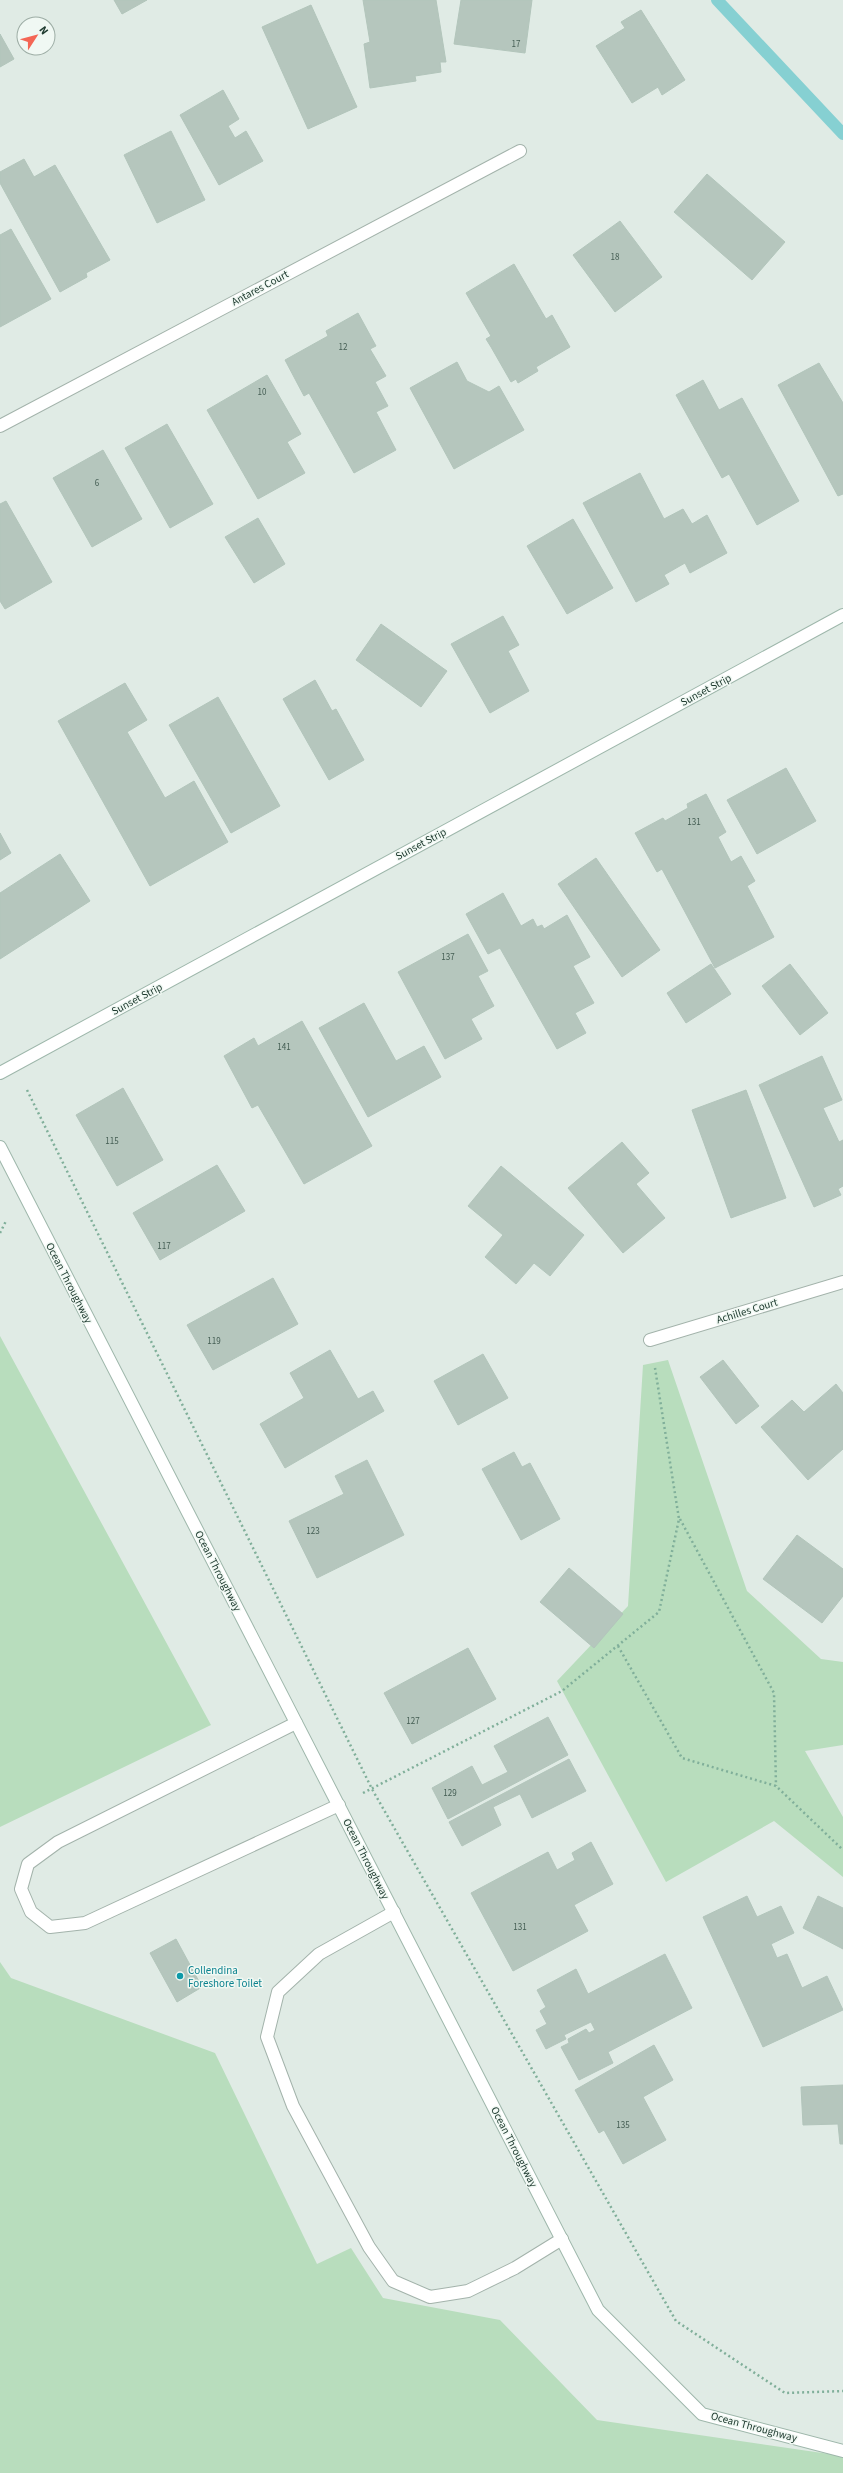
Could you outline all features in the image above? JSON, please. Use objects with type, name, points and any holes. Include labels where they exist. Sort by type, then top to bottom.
[{"type":"street","name":"Antares Court","points":[[0,426],[520,151]]},
{"type":"street","name":"Sunset Strip","points":[[0,1073],[843,615]]},
{"type":"street","name":"Ocean Throughway","points":[[0,1147],[598,2310],[702,2414],[843,2451]]},
{"type":"street","name":"Achilles Court","points":[[650,1340],[843,1282]]},
{"type":"street","points":[[296,1723],[58,1842],[28,1864],[21,1889],[31,1912],[50,1926],[85,1923],[339,1805]]},
{"type":"street","points":[[394,1912],[319,1954],[278,1992],[267,2037],[293,2106],[369,2247],[393,2281],[430,2297],[468,2291],[515,2268],[562,2239]]},
{"type":"path","points":[[14,1065],[372,1789],[676,2321],[785,2393],[843,2391]]},
{"type":"path","points":[[650,1340],[680,1519],[774,1693],[776,1786]]},
{"type":"path","points":[[339,1805],[562,1691],[659,1612],[680,1519]]},
{"type":"path","points":[[618,1646],[682,1758],[776,1786],[843,1850]]},
{"type":"green space","points":[[0,1336],[211,1725],[0,1827]]},
{"type":"green space","points":[[668,1360],[747,1591],[821,1659],[843,1662],[843,1745],[805,1751],[843,1817],[843,1877],[774,1821],[666,1882],[557,1681],[628,1606],[643,1365]]},
{"type":"green space","points":[[0,1962],[11,1978],[215,2053],[317,2264],[351,2248],[383,2298],[500,2320],[597,2420],[843,2456],[843,2473],[0,2473]]},
{"type":"building","points":[[114,0],[147,0],[122,14]]},
{"type":"building","points":[[363,0],[436,0],[446,62],[440,62],[441,72],[415,76],[416,81],[370,88],[364,44],[370,42]]},
{"type":"building","points":[[461,0],[532,0],[525,53],[454,44]]},
{"type":"building","points":[[311,5],[357,107],[308,129],[262,27]]},
{"type":"building","points":[[641,10],[685,80],[662,95],[658,87],[632,103],[596,46],[625,28],[621,22]]},
{"type":"building","points":[[0,34],[14,59],[0,67]]},
{"type":"building","points":[[223,90],[239,119],[228,126],[235,138],[246,131],[263,161],[219,185],[180,115]]},
{"type":"building","points":[[171,131],[205,200],[157,223],[124,155]]},
{"type":"building","points":[[24,159],[34,177],[55,165],[110,260],[86,273],[87,277],[60,292],[0,183],[0,172]]},
{"type":"building","points":[[707,174],[785,242],[752,280],[674,212]]},
{"type":"building","points":[[620,221],[662,277],[615,312],[573,255]]},
{"type":"building","points":[[11,229],[51,299],[0,327],[0,235]]},
{"type":"building","points":[[514,264],[546,319],[552,315],[570,347],[536,367],[538,371],[518,383],[516,379],[511,382],[486,339],[491,336],[466,293]]},
{"type":"building","points":[[358,313],[376,346],[370,349],[386,376],[375,382],[388,406],[376,412],[396,450],[354,473],[309,393],[304,396],[285,360],[328,336],[326,331]]},
{"type":"building","points":[[457,362],[467,381],[489,392],[499,386],[524,430],[454,469],[410,388]]},
{"type":"building","points":[[819,363],[843,403],[843,494],[838,496],[778,385]]},
{"type":"building","points":[[267,375],[301,434],[287,442],[305,473],[258,499],[207,410]]},
{"type":"building","points":[[703,380],[719,410],[742,398],[799,501],[757,525],[729,474],[722,478],[676,395]]},
{"type":"building","points":[[167,424],[213,504],[170,528],[125,448]]},
{"type":"building","points":[[103,450],[142,519],[92,547],[53,478]]},
{"type":"building","points":[[640,473],[664,519],[683,509],[692,524],[707,515],[727,553],[690,573],[685,563],[664,575],[669,584],[636,602],[583,503]]},
{"type":"building","points":[[6,501],[52,582],[5,609],[0,601],[0,504]]},
{"type":"building","points":[[258,518],[285,564],[254,583],[225,537]]},
{"type":"building","points":[[573,519],[613,588],[567,614],[527,546]]},
{"type":"building","points":[[503,616],[519,645],[508,651],[529,691],[490,713],[451,644]]},
{"type":"building","points":[[381,624],[447,671],[421,707],[356,660]]},
{"type":"building","points":[[315,680],[332,711],[336,709],[364,760],[329,780],[283,699]]},
{"type":"building","points":[[125,683],[147,720],[127,732],[165,798],[194,781],[228,842],[150,886],[58,721]]},
{"type":"building","points":[[218,697],[280,806],[231,833],[169,725]]},
{"type":"building","points":[[786,768],[816,821],[757,854],[727,800]]},
{"type":"building","points":[[706,794],[726,832],[718,837],[731,862],[741,856],[755,881],[747,886],[774,937],[715,968],[662,869],[657,872],[635,833],[663,818],[665,821],[688,808],[687,804]]},
{"type":"building","points":[[0,833],[11,853],[0,860]]},
{"type":"building","points":[[60,854],[90,901],[0,959],[0,893]]},
{"type":"building","points":[[596,858],[660,950],[622,977],[558,884]]},
{"type":"building","points":[[503,893],[521,926],[533,919],[537,927],[542,925],[544,929],[567,915],[590,957],[573,966],[594,1003],[575,1013],[586,1033],[557,1049],[500,948],[488,954],[466,914]]},
{"type":"building","points":[[468,934],[488,971],[478,976],[494,1006],[471,1019],[482,1039],[445,1059],[398,972]]},
{"type":"building","points":[[711,964],[731,994],[686,1023],[667,993]]},
{"type":"building","points":[[790,964],[828,1013],[800,1035],[762,986]]},
{"type":"building","points":[[364,1003],[396,1061],[424,1046],[441,1077],[368,1117],[319,1028]]},
{"type":"building","points":[[302,1021],[372,1146],[304,1184],[258,1105],[252,1108],[224,1056],[254,1038],[258,1046]]},
{"type":"building","points":[[822,1056],[842,1100],[823,1108],[839,1142],[843,1140],[843,1186],[838,1189],[841,1195],[814,1207],[759,1085]]},
{"type":"building","points":[[123,1088],[163,1160],[117,1186],[76,1115]]},
{"type":"building","points":[[746,1090],[786,1198],[731,1218],[692,1110]]},
{"type":"building","points":[[622,1142],[649,1173],[636,1184],[665,1218],[623,1253],[568,1188]]},
{"type":"building","points":[[217,1165],[245,1211],[160,1260],[133,1213]]},
{"type":"building","points":[[501,1166],[584,1235],[550,1276],[534,1263],[516,1284],[485,1257],[503,1235],[468,1206]]},
{"type":"building","points":[[273,1278],[298,1324],[213,1370],[187,1325]]},
{"type":"building","points":[[330,1350],[358,1399],[373,1391],[384,1411],[285,1468],[260,1424],[304,1398],[290,1373]]},
{"type":"building","points":[[483,1354],[508,1398],[458,1425],[434,1381]]},
{"type":"building","points":[[723,1360],[759,1406],[736,1424],[700,1377]]},
{"type":"building","points":[[836,1384],[843,1393],[843,1449],[808,1480],[761,1427],[792,1400],[804,1412]]},
{"type":"building","points":[[514,1452],[522,1467],[530,1463],[560,1519],[521,1540],[482,1469]]},
{"type":"building","points":[[367,1460],[404,1535],[317,1578],[289,1521],[344,1494],[335,1476]]},
{"type":"building","points":[[797,1535],[843,1569],[843,1596],[822,1623],[763,1579]]},
{"type":"building","points":[[569,1568],[623,1614],[594,1648],[540,1602]]},
{"type":"building","points":[[468,1648],[496,1699],[412,1744],[384,1693]]},
{"type":"building","points":[[548,1717],[568,1755],[448,1819],[432,1788],[472,1766],[482,1785],[508,1772],[494,1746]]},
{"type":"building","points":[[569,1759],[586,1791],[532,1818],[520,1794],[493,1807],[501,1825],[462,1846],[449,1822]]},
{"type":"building","points":[[591,1842],[613,1884],[574,1905],[588,1931],[513,1971],[471,1893],[548,1852],[557,1870],[575,1860],[572,1853]]},
{"type":"building","points":[[747,1896],[757,1917],[781,1906],[794,1933],[771,1944],[777,1958],[787,1954],[802,1988],[827,1976],[843,2010],[763,2047],[703,1917]]},
{"type":"building","points":[[818,1896],[843,1908],[843,1949],[803,1928]]},
{"type":"building","name":"Collendina Foreshore Toilet","points":[[176,1939],[202,1987],[177,2002],[150,1953]]},
{"type":"building","points":[[665,1954],[692,2008],[608,2052],[613,2063],[579,2080],[561,2047],[569,2043],[568,2039],[586,2029],[589,2033],[595,2030],[591,2022],[564,2035],[566,2039],[546,2049],[536,2030],[547,2024],[540,2011],[546,2007],[537,1990],[576,1969],[588,1994]]},
{"type":"building","points":[[654,2045],[673,2080],[643,2097],[666,2140],[623,2164],[604,2130],[599,2133],[575,2090]]},
{"type":"building","points":[[843,2085],[843,2144],[840,2144],[838,2124],[803,2125],[801,2087]]},
{"type":"waterway","points":[[717,0],[843,134]]},
{"type":"place","name":"Collendina Foreshore Toilet","points":[[180,1976]]}]
